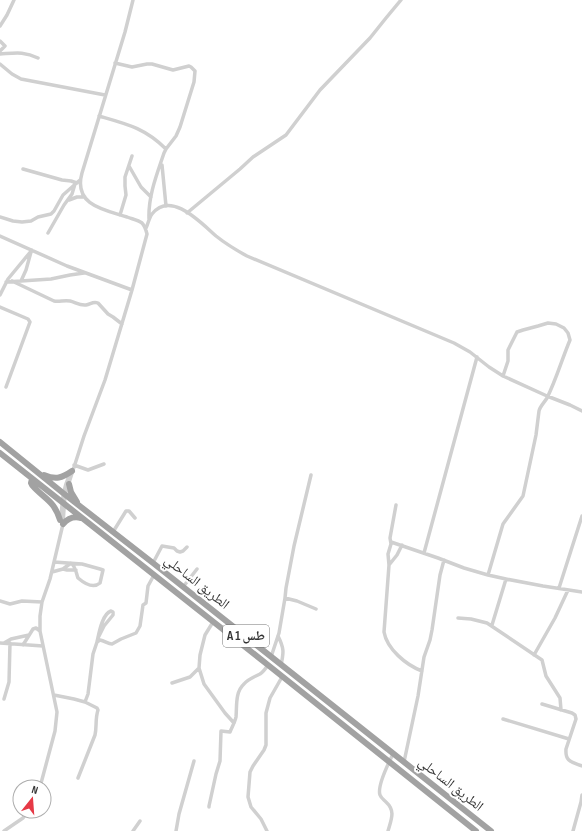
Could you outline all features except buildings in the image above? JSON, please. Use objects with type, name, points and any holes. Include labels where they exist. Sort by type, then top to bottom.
[{"type":"highway","name":"الطريق الساحلي","points":[[0,442],[491,831]]},
{"type":"highway","name":"الطريق الساحلي","points":[[0,453],[476,831]]},
{"type":"highway","points":[[37,472],[48,477],[56,478],[63,477],[73,468]]},
{"type":"highway","points":[[32,479],[32,485],[53,504],[62,522],[76,517],[82,519]]},
{"type":"highway","points":[[69,484],[71,492],[79,505]]},
{"type":"street","points":[[0,26],[14,0]]},
{"type":"street","points":[[133,0],[125,32],[80,180],[84,197],[90,203],[97,208],[140,222],[146,228]]},
{"type":"street","points":[[187,212],[240,170],[253,156],[286,135],[320,90],[370,38],[398,1]]},
{"type":"street","points":[[0,41],[5,46],[0,52]]},
{"type":"street","points":[[0,52],[21,52],[38,58]]},
{"type":"street","points":[[115,63],[132,67],[152,64],[173,70],[189,66],[195,70],[194,82],[180,127],[176,136],[166,149],[161,162],[151,197],[149,220]]},
{"type":"street","points":[[0,64],[21,79],[105,95]]},
{"type":"street","points":[[99,116],[142,130],[155,138],[166,149]]},
{"type":"street","points":[[120,215],[126,195],[125,182],[132,156]]},
{"type":"street","points":[[161,162],[166,206]]},
{"type":"street","points":[[129,166],[141,187],[151,197]]},
{"type":"street","points":[[23,169],[76,183]]},
{"type":"street","points":[[0,217],[22,222],[31,221],[38,217],[48,215],[54,211],[63,195],[80,180]]},
{"type":"street","points":[[48,233],[72,194],[76,183]]},
{"type":"street","points":[[68,200],[74,197],[84,197]]},
{"type":"street","points":[[64,494],[69,484],[73,468],[105,380],[132,290],[150,216],[155,211],[166,206],[174,206],[187,212],[230,247],[247,256],[450,341],[462,347],[503,376],[582,411]]},
{"type":"street","points":[[0,236],[46,258],[132,290]]},
{"type":"street","points":[[21,281],[29,263],[32,250]]},
{"type":"street","points":[[0,295],[6,282],[32,250]]},
{"type":"street","points":[[6,282],[51,279],[70,275],[86,274]]},
{"type":"street","points":[[12,281],[54,301],[68,301],[83,305],[98,302],[108,314],[122,324]]},
{"type":"street","points":[[0,307],[28,319],[30,323],[6,387]]},
{"type":"street","points":[[488,575],[504,524],[523,496],[540,408],[547,396],[570,340],[568,333],[564,328],[556,324],[548,323],[517,332],[508,350],[508,361],[503,376]]},
{"type":"street","points":[[424,553],[477,357]]},
{"type":"street","points":[[73,468],[88,470],[104,464]]},
{"type":"street","points":[[42,779],[55,731],[57,712],[40,631],[40,616],[42,602],[52,572],[61,531],[66,482],[73,468]]},
{"type":"street","points":[[271,656],[278,636],[294,546],[311,475]]},
{"type":"street","points":[[396,506],[388,554],[389,565],[384,627],[385,635],[401,659],[414,668],[422,671]]},
{"type":"street","points":[[113,532],[126,511],[128,511],[135,518]]},
{"type":"street","points":[[559,588],[582,516]]},
{"type":"street","points":[[390,542],[488,575],[582,592]]},
{"type":"street","points":[[153,563],[162,546],[174,548],[180,552],[187,547]]},
{"type":"street","points":[[389,565],[402,546]]},
{"type":"street","points":[[404,762],[414,719],[424,657],[432,630],[440,575],[444,560]]},
{"type":"street","points":[[54,562],[71,563],[82,564],[103,570],[100,583],[96,586],[91,586],[84,583],[78,578],[76,570],[71,563]]},
{"type":"street","points":[[52,572],[63,569],[71,563]]},
{"type":"street","points":[[183,587],[197,568]]},
{"type":"street","points":[[63,569],[76,570]]},
{"type":"street","points":[[97,640],[112,644],[136,633],[140,626],[146,603],[148,586],[154,575]]},
{"type":"street","points":[[492,626],[506,579]]},
{"type":"street","points":[[534,655],[555,618],[568,590]]},
{"type":"street","points":[[285,598],[316,609]]},
{"type":"street","points":[[0,601],[10,604],[22,601],[42,602]]},
{"type":"street","points":[[85,702],[88,694],[93,654],[97,640],[103,619],[107,612],[113,612],[113,615],[104,626],[97,640]]},
{"type":"street","points":[[458,618],[481,621],[492,626],[542,661],[545,674],[560,698],[561,710]]},
{"type":"street","points":[[213,622],[205,635],[200,655],[199,668],[204,684],[234,723]]},
{"type":"street","points":[[23,645],[34,629],[36,628],[40,631]]},
{"type":"street","points":[[2,643],[11,638],[29,635]]},
{"type":"street","points":[[278,636],[283,652],[282,665]]},
{"type":"street","points":[[2,643],[43,646]]},
{"type":"street","points":[[4,699],[9,682],[10,644]]},
{"type":"street","points":[[209,807],[220,761],[221,731],[230,732],[236,717],[236,705],[239,692],[243,684],[261,674],[268,666]]},
{"type":"street","points":[[172,683],[190,678],[199,668]]},
{"type":"street","points":[[267,831],[261,819],[251,807],[248,797],[250,772],[252,766],[266,745],[266,713],[270,698],[282,677]]},
{"type":"street","points":[[54,695],[85,702],[98,710],[96,714],[95,735],[78,778]]},
{"type":"street","points":[[542,704],[572,713],[576,717],[566,749],[566,757],[582,766]]},
{"type":"street","points":[[503,719],[569,740]]},
{"type":"street","points":[[388,831],[392,810],[380,796],[380,792],[383,778],[393,754]]},
{"type":"street","points":[[176,831],[179,814],[194,761]]},
{"type":"street","points":[[573,831],[582,795]]},
{"type":"street","points":[[4,831],[21,819]]},
{"type":"street","points":[[133,831],[140,821]]},
{"type":"street","points":[[12,825],[13,831]]}]
